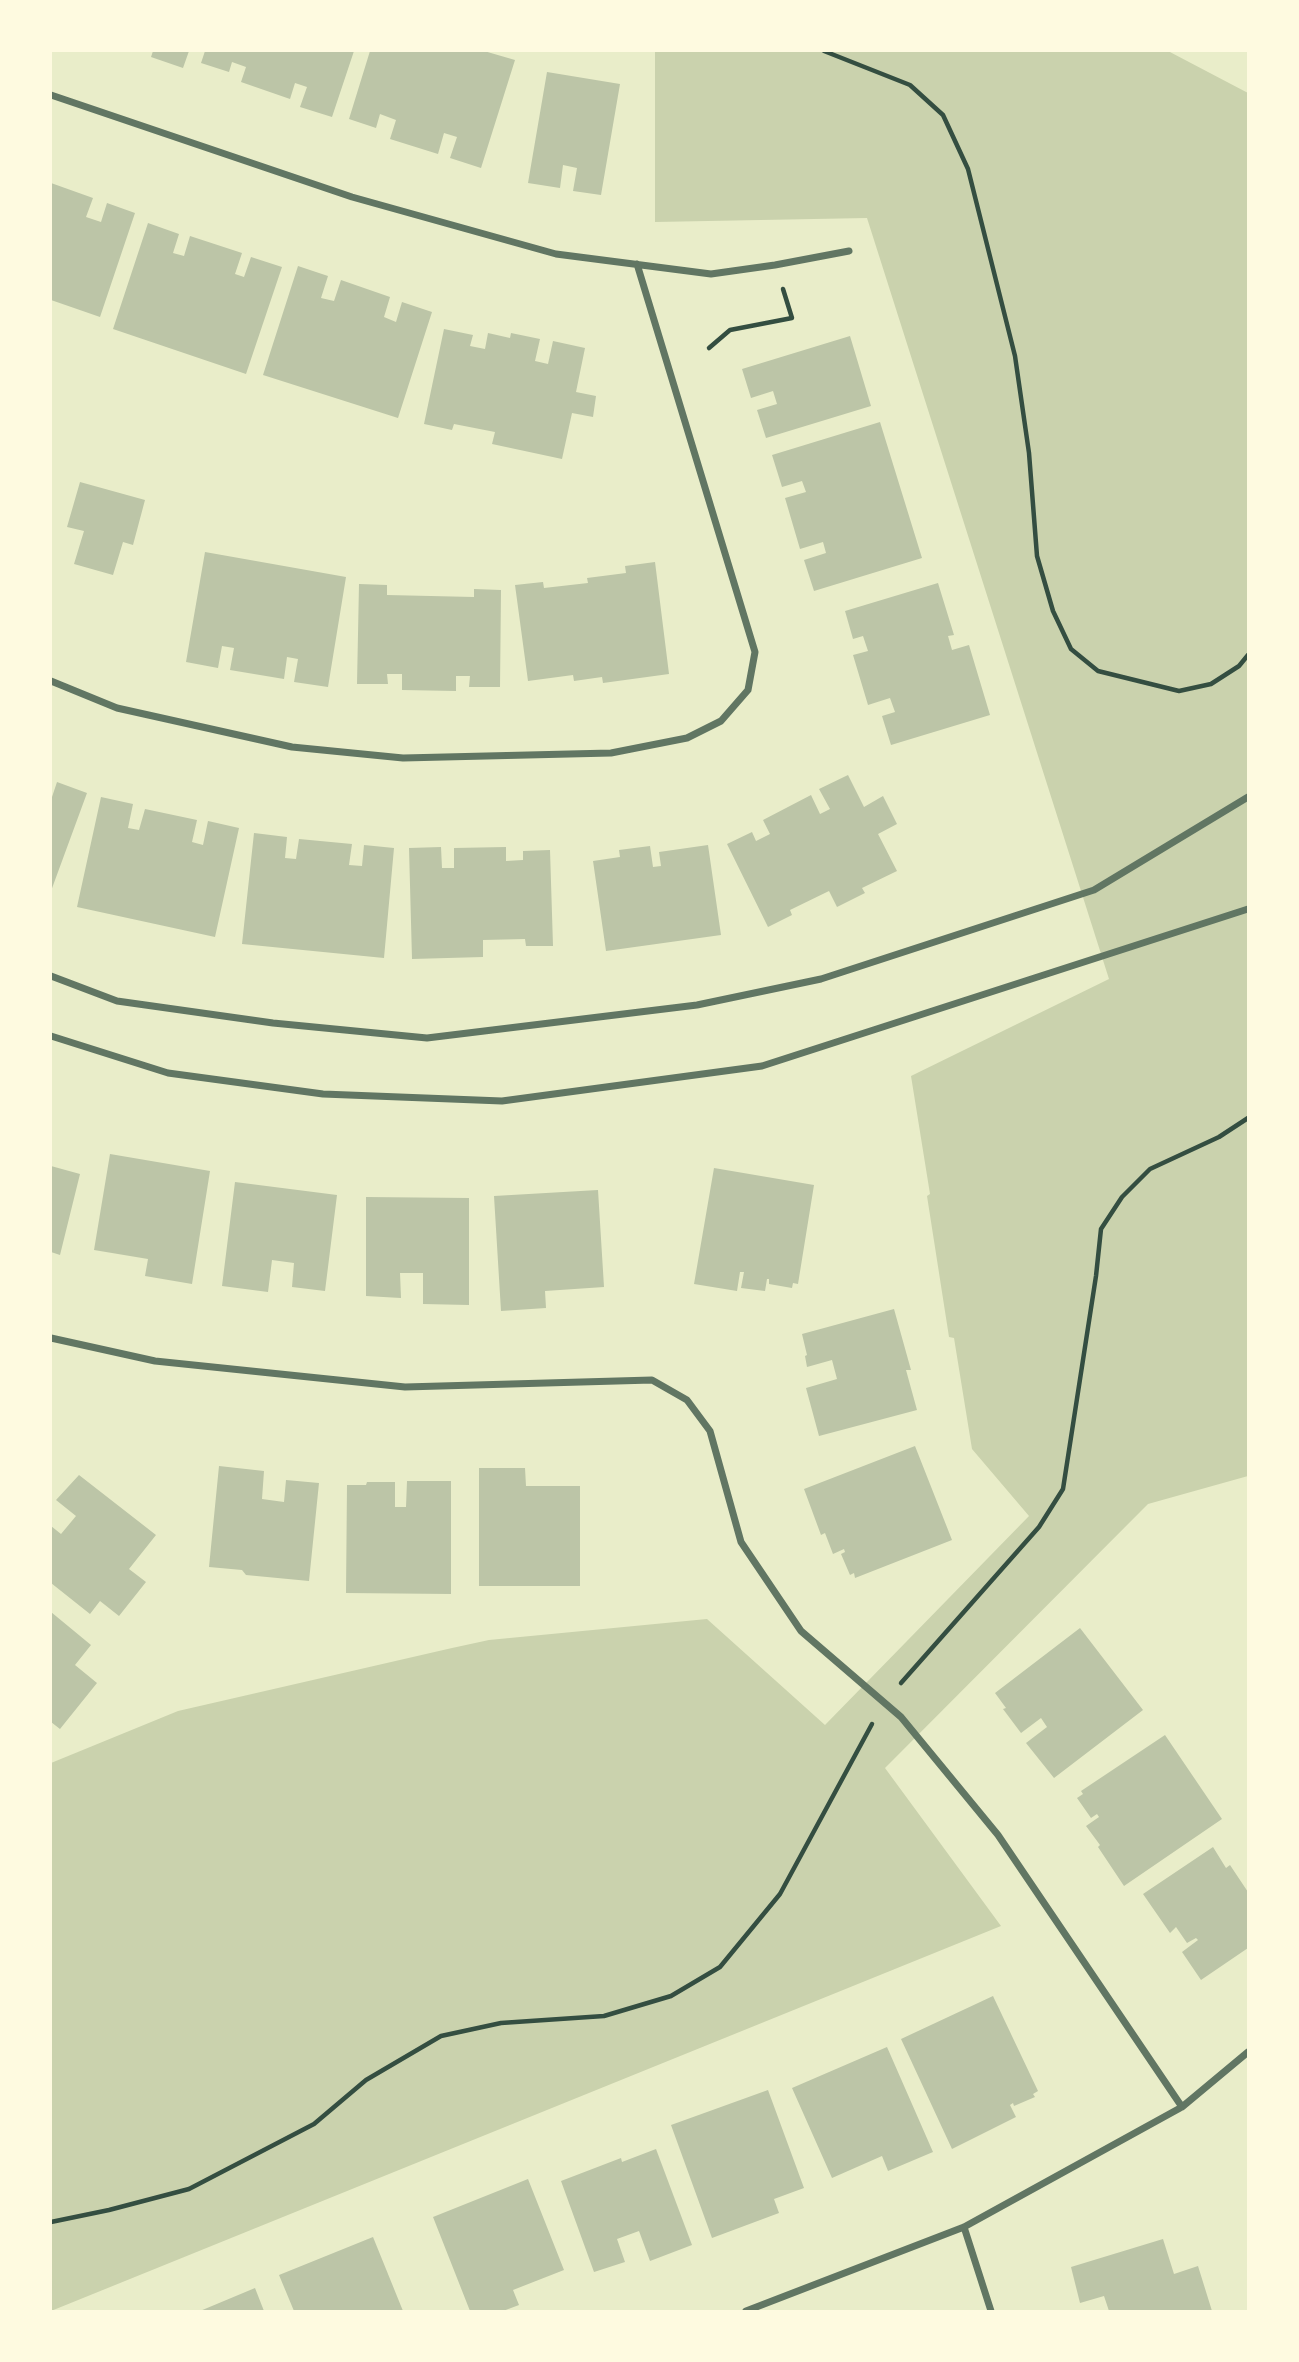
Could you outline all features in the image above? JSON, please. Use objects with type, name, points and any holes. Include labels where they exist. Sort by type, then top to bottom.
[{"type":"street","points":[[51,95],[352,197],[556,254],[711,274],[849,251]]},
{"type":"street","points":[[51,681],[117,708],[292,747],[403,758],[611,753],[687,738],[721,721],[748,691],[755,652],[637,264]]},
{"type":"street","points":[[51,976],[117,1001],[273,1023],[427,1038],[697,1005],[821,979],[1094,890],[1248,797]]},
{"type":"street","points":[[51,1036],[168,1073],[323,1094],[502,1101],[762,1066],[1248,909]]},
{"type":"street","points":[[51,1338],[155,1362],[405,1387],[652,1380],[687,1400],[710,1431],[741,1542],[801,1630],[901,1717],[998,1835],[1182,2107]]},
{"type":"street","points":[[746,2311],[964,2227],[1182,2107],[1248,2052]]},
{"type":"street","points":[[964,2227],[991,2311]]},
{"type":"path","points":[[824,51],[910,85],[943,115],[968,169],[1015,356],[1029,453],[1037,556],[1053,611],[1072,649],[1098,671],[1179,691],[1211,684],[1239,666],[1248,656]]},
{"type":"path","points":[[709,348],[730,330],[792,318],[775,265]]},
{"type":"path","points":[[51,2222],[189,2189],[314,2124],[366,2080],[441,2036],[501,2023],[604,2016],[671,1996],[720,1967],[780,1894],[884,1703],[1039,1527],[1063,1489],[1101,1229],[1122,1197],[1150,1169],[1219,1137],[1248,1118]]},
{"type":"green space","points":[[655,51],[1168,51],[1248,93],[1248,1476],[1148,1504],[885,1768],[1001,1926],[51,2311],[51,1763],[178,1711],[452,1648],[489,1640],[707,1619],[825,1725],[1029,1516],[972,1449],[954,1338],[949,1337],[911,1076],[1109,979],[867,218],[655,222]]},
{"type":"building","points":[[153,51],[189,51],[183,68],[151,57]]},
{"type":"building","points":[[205,51],[354,51],[332,117],[300,107],[307,87],[295,83],[290,99],[241,82],[246,67],[232,62],[229,72],[201,63]]},
{"type":"building","points":[[370,51],[484,51],[515,60],[481,168],[450,158],[457,137],[444,133],[438,154],[390,139],[396,120],[380,114],[376,128],[349,119]]},
{"type":"building","points":[[547,72],[620,84],[601,195],[573,191],[577,168],[563,165],[560,188],[528,183]]},
{"type":"building","points":[[51,183],[93,198],[86,217],[101,222],[107,203],[135,213],[100,317],[51,300]]},
{"type":"building","points":[[148,223],[179,234],[173,253],[184,256],[190,236],[242,253],[235,274],[244,277],[251,257],[282,267],[246,374],[113,329]]},
{"type":"building","points":[[298,266],[328,276],[321,298],[334,301],[341,280],[390,297],[384,317],[396,322],[402,302],[432,312],[398,418],[263,375]]},
{"type":"building","points":[[444,329],[473,335],[470,346],[485,349],[488,333],[510,338],[511,333],[540,339],[535,361],[548,364],[553,341],[585,348],[576,392],[596,396],[593,417],[572,413],[562,459],[492,444],[495,432],[454,424],[452,430],[424,424]]},
{"type":"building","points":[[850,336],[871,406],[766,438],[757,410],[777,404],[773,391],[751,398],[742,369]]},
{"type":"building","points":[[880,422],[922,558],[814,591],[804,560],[826,553],[823,542],[800,549],[785,498],[806,492],[802,481],[782,487],[772,455]]},
{"type":"building","points":[[80,482],[145,500],[133,545],[123,542],[113,575],[74,564],[84,531],[67,527]]},
{"type":"building","points":[[205,552],[346,577],[328,687],[294,682],[298,659],[287,657],[284,679],[230,670],[234,648],[222,646],[218,668],[186,662]]},
{"type":"building","points":[[655,562],[669,674],[603,683],[602,677],[574,681],[573,675],[528,681],[515,585],[543,582],[544,588],[588,583],[587,578],[626,573],[625,566]]},
{"type":"building","points":[[938,583],[954,635],[948,636],[952,650],[969,645],[990,715],[891,745],[882,716],[895,712],[890,698],[868,705],[853,655],[868,651],[863,636],[853,639],[845,611]]},
{"type":"building","points":[[359,584],[387,585],[387,595],[474,597],[474,589],[501,590],[500,687],[469,687],[470,676],[456,676],[456,691],[402,690],[402,674],[387,674],[388,684],[357,684]]},
{"type":"building","points":[[848,775],[864,807],[883,796],[897,824],[878,834],[897,871],[862,888],[865,893],[837,907],[829,891],[790,910],[792,915],[768,927],[727,844],[752,832],[756,841],[770,834],[763,820],[811,795],[820,814],[830,809],[819,789]]},
{"type":"building","points":[[57,782],[87,793],[51,891],[51,800]]},
{"type":"building","points":[[101,797],[133,804],[128,828],[139,830],[145,809],[197,820],[192,842],[203,845],[208,821],[239,828],[215,937],[77,907]]},
{"type":"building","points":[[254,833],[287,837],[285,858],[296,859],[299,839],[352,844],[349,865],[362,866],[364,845],[394,848],[384,958],[242,944]]},
{"type":"building","points":[[708,845],[721,935],[606,951],[593,861],[620,857],[619,850],[650,846],[653,867],[661,866],[659,852]]},
{"type":"building","points":[[441,847],[442,868],[454,868],[454,848],[506,847],[506,861],[523,860],[523,851],[550,850],[553,946],[526,946],[525,939],[483,940],[483,957],[412,959],[409,848]]},
{"type":"building","points":[[110,1154],[210,1171],[192,1284],[145,1276],[148,1259],[94,1250]]},
{"type":"building","points":[[51,1166],[80,1174],[60,1255],[51,1252]]},
{"type":"building","points":[[714,1168],[814,1185],[798,1284],[793,1283],[792,1288],[769,1284],[767,1279],[765,1291],[741,1288],[744,1272],[740,1272],[737,1291],[694,1284]]},
{"type":"building","points":[[235,1182],[337,1195],[325,1291],[292,1287],[294,1263],[272,1260],[268,1292],[222,1286]]},
{"type":"building","points":[[598,1190],[604,1287],[545,1291],[546,1308],[501,1311],[494,1196]]},
{"type":"building","points":[[366,1197],[469,1198],[469,1305],[423,1304],[423,1273],[400,1273],[401,1298],[366,1296]]},
{"type":"building","points":[[894,1309],[911,1370],[906,1370],[917,1410],[819,1436],[806,1388],[837,1379],[832,1360],[807,1367],[802,1334]]},
{"type":"building","points":[[915,1446],[952,1540],[855,1578],[854,1573],[850,1575],[841,1554],[845,1552],[844,1549],[833,1554],[825,1533],[821,1535],[804,1489]]},
{"type":"building","points":[[219,1466],[264,1471],[262,1499],[284,1502],[286,1480],[319,1483],[309,1581],[246,1575],[242,1570],[209,1567]]},
{"type":"building","points":[[479,1468],[525,1468],[526,1486],[580,1486],[580,1586],[479,1586]]},
{"type":"building","points":[[79,1475],[156,1535],[129,1569],[146,1582],[119,1616],[100,1601],[90,1614],[51,1583],[51,1526],[61,1534],[76,1516],[56,1500]]},
{"type":"building","points":[[407,1481],[451,1481],[451,1594],[346,1593],[347,1485],[395,1482],[395,1507],[406,1507]]},
{"type":"building","points":[[51,1612],[91,1645],[75,1665],[97,1683],[60,1729],[51,1722]]},
{"type":"building","points":[[1080,1628],[1143,1710],[1054,1778],[1026,1743],[1047,1727],[1041,1718],[1021,1733],[995,1693]]},
{"type":"building","points":[[1165,1735],[1222,1819],[1124,1886],[1086,1826],[1099,1817],[1097,1814],[1091,1818],[1077,1798],[1083,1794],[1081,1791]]},
{"type":"building","points":[[1213,1847],[1226,1868],[1230,1865],[1248,1892],[1248,1948],[1201,1980],[1182,1952],[1198,1940],[1196,1938],[1187,1943],[1176,1927],[1170,1933],[1143,1894]]},
{"type":"building","points":[[993,1996],[1038,2091],[1033,2094],[1035,2097],[1014,2106],[1013,2103],[1010,2105],[1016,2117],[952,2149],[901,2039]]},
{"type":"building","points":[[887,2047],[933,2152],[888,2171],[882,2156],[832,2178],[792,2088]]},
{"type":"building","points":[[768,2090],[804,2188],[774,2199],[779,2213],[712,2238],[671,2125]]},
{"type":"building","points":[[656,2149],[692,2245],[650,2261],[639,2231],[617,2239],[625,2262],[594,2272],[561,2181],[621,2158],[622,2162]]},
{"type":"building","points":[[528,2179],[564,2270],[513,2290],[519,2305],[503,2311],[470,2311],[433,2217]]},
{"type":"building","points":[[373,2237],[403,2311],[294,2311],[279,2275]]},
{"type":"building","points":[[1163,2239],[1174,2274],[1198,2266],[1212,2311],[1109,2311],[1104,2296],[1080,2303],[1071,2267]]},
{"type":"building","points":[[255,2288],[264,2311],[200,2311]]}]
